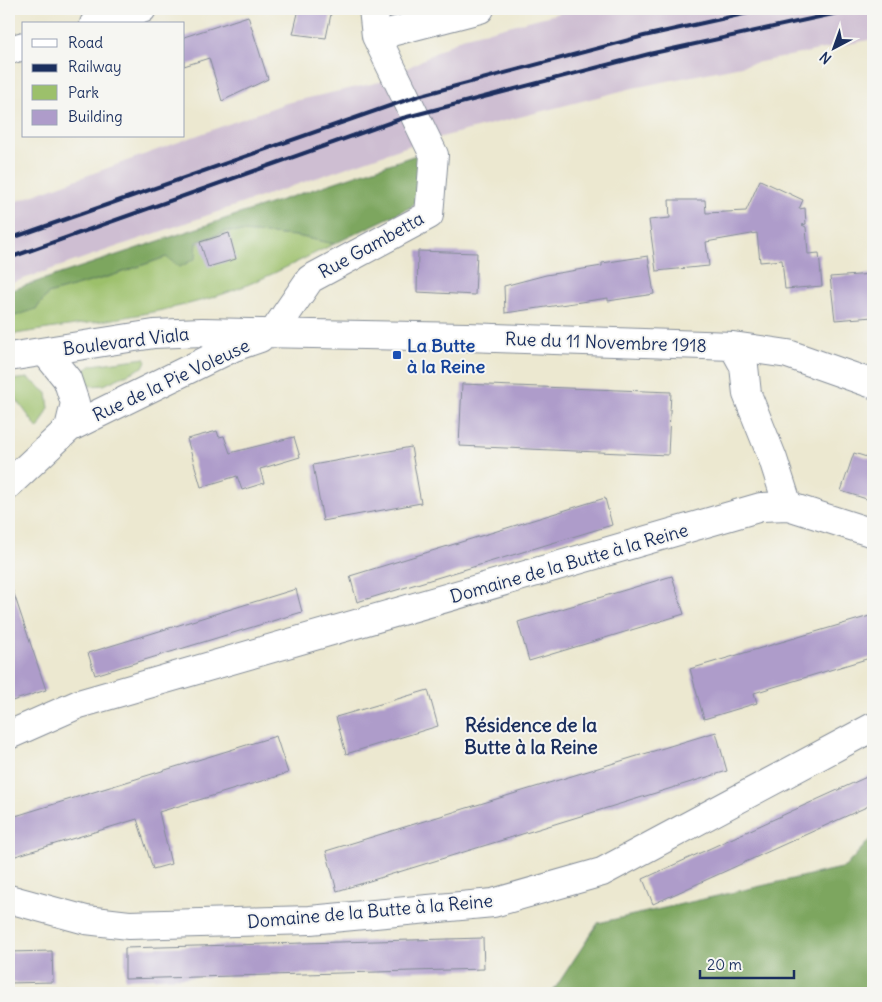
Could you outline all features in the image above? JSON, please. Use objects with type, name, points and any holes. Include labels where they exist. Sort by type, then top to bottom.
[{"type":"street","points":[[100,22],[142,9]]},
{"type":"street","name":"Rue Gambetta","points":[[273,333],[310,279],[429,214],[434,155],[376,36],[373,9]]},
{"type":"street","points":[[376,36],[480,9]]},
{"type":"street","points":[[9,50],[22,47]]},
{"type":"street","name":"Rue du 11 Novembre 1918","points":[[273,333],[733,346],[788,354],[873,384]]},
{"type":"street","name":"Boulevard Viala","points":[[9,357],[154,334],[273,333]]},
{"type":"street","name":"Rue de la Pie Voleuse","points":[[9,484],[69,428],[234,348],[273,333]]},
{"type":"street","points":[[733,346],[744,366],[747,394],[773,459],[788,506]]},
{"type":"street","name":"Rue de la Pie Voleuse","points":[[45,352],[67,379],[75,403],[69,428]]},
{"type":"street","name":"Domaine de la Butte à la Reine","points":[[9,735],[79,704],[761,507],[788,506],[873,534]]},
{"type":"street","name":"Domaine de la Butte à la Reine","points":[[9,899],[86,920],[129,925],[310,920],[494,903],[602,872],[873,727]]},
{"type":"shaded area","points":[[575,9],[873,9],[873,39],[633,88],[414,144],[9,284],[9,204],[286,103],[384,81],[462,38]]},
{"type":"green space","points":[[425,152],[420,196],[411,207],[334,244],[297,236],[227,231],[197,242],[196,258],[180,267],[166,257],[114,275],[48,294],[36,309],[9,318],[9,291]]},
{"type":"green space","points":[[227,231],[297,236],[334,244],[227,293],[186,305],[136,315],[9,335],[9,318],[36,309],[48,294],[114,275],[166,257]]},
{"type":"green space","points":[[145,358],[146,361],[143,367],[104,385],[89,386],[85,378],[85,370],[92,365]]},
{"type":"green space","points":[[28,378],[47,393],[49,408],[38,429],[9,389],[9,380]]},
{"type":"green space","points":[[873,836],[873,993],[552,993],[598,923],[845,867]]},
{"type":"building","points":[[299,9],[332,9],[326,38],[293,34]]},
{"type":"building","points":[[248,16],[268,79],[222,101],[209,58],[185,66],[185,37]]},
{"type":"building","points":[[760,180],[803,200],[799,209],[805,208],[806,224],[802,225],[806,227],[808,254],[819,253],[822,286],[785,289],[782,260],[760,262],[757,233],[706,242],[709,266],[656,271],[649,220],[670,218],[669,200],[705,200],[706,213],[746,211]]},
{"type":"building","points":[[229,233],[236,259],[208,267],[200,242]]},
{"type":"building","points":[[418,251],[477,253],[475,295],[417,292]]},
{"type":"building","points":[[648,256],[654,294],[608,301],[608,298],[505,313],[504,286],[546,275],[602,266],[602,263]]},
{"type":"building","points":[[873,274],[873,317],[835,320],[830,277]]},
{"type":"building","points":[[462,384],[671,392],[668,455],[459,446]]},
{"type":"building","points":[[217,431],[219,437],[224,436],[230,453],[294,437],[300,457],[260,469],[264,483],[242,490],[237,476],[201,487],[187,439]]},
{"type":"building","points":[[411,447],[421,503],[323,521],[313,465]]},
{"type":"building","points":[[854,453],[873,459],[873,501],[841,491]]},
{"type":"building","points":[[605,498],[612,525],[357,602],[350,576]]},
{"type":"building","points":[[672,576],[684,614],[529,661],[518,622]]},
{"type":"building","points":[[296,589],[302,612],[95,675],[88,653]]},
{"type":"building","points":[[9,591],[13,591],[46,690],[9,702]]},
{"type":"building","points":[[873,615],[873,657],[754,693],[757,703],[704,719],[690,669]]},
{"type":"building","points":[[428,690],[438,726],[346,754],[336,717]]},
{"type":"building","points":[[716,732],[727,771],[337,891],[326,851]]},
{"type":"building","points":[[276,736],[288,773],[159,812],[171,864],[153,869],[137,819],[9,858],[9,818]]},
{"type":"building","points":[[873,774],[873,804],[653,904],[643,879]]},
{"type":"building","points":[[483,938],[484,969],[125,979],[125,948]]},
{"type":"building","points":[[52,951],[53,982],[9,983],[9,952]]},
{"type":"railway","points":[[9,239],[418,96],[644,36],[766,9]]},
{"type":"railway","points":[[9,258],[403,118],[649,54],[856,9]]},
{"type":"place","name":"La Butte à la Reine","points":[[397,355]]},
{"type":"district","name":"Résidence de la Butte à la Reine","points":[[531,736]]}]
